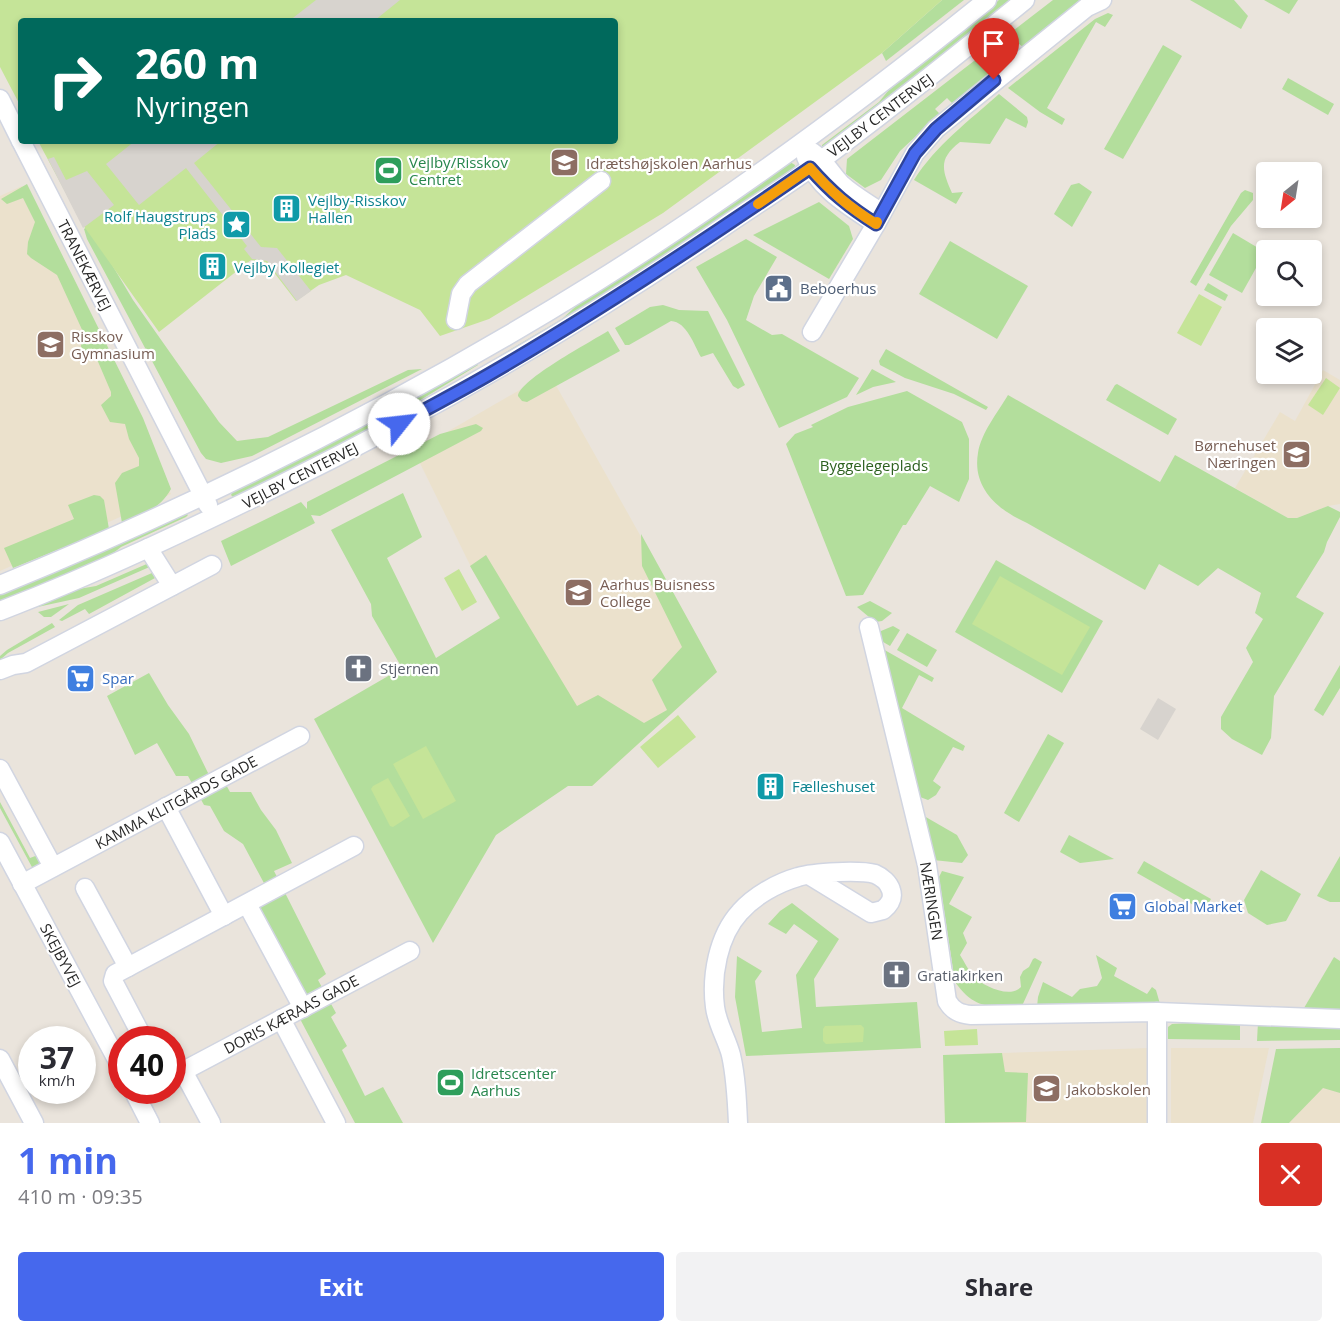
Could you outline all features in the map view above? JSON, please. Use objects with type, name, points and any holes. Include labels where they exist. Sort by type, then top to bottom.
[{"type":"street","name":"VEJLBY CENTERVEJ","points":[[0,585],[203,496],[341,428],[492,345],[650,248],[801,144],[903,68],[987,0]]},
{"type":"street","name":"VEJLBY CENTERVEJ","points":[[0,610],[148,549],[215,517],[351,450],[494,372],[683,255],[816,164],[919,86],[1025,0]]},
{"type":"street","points":[[812,332],[915,153],[936,129],[1087,7],[1102,0]]},
{"type":"street","name":"TRANEKÆRVEJ","points":[[0,99],[18,135]]},
{"type":"street","name":"TRANEKÆRVEJ","points":[[23,144],[215,517]]},
{"type":"street","points":[[801,144],[816,164],[830,191],[847,206],[879,218]]},
{"type":"street","points":[[456,320],[461,294],[468,284],[601,181]]},
{"type":"street","points":[[148,549],[172,586]]},
{"type":"street","points":[[0,670],[26,663],[212,565]]},
{"type":"street","name":"NÆRINGEN","points":[[869,627],[920,830],[947,1001],[951,1007],[960,1014],[970,1015],[1157,1012],[1340,1018]]},
{"type":"street","name":"KAMMA KLITGÅRDS GADE","points":[[22,884],[300,736]]},
{"type":"street","points":[[0,769],[53,867]]},
{"type":"street","points":[[166,807],[224,916]]},
{"type":"street","name":"SKEJBYVEJ","points":[[0,842],[108,1043]]},
{"type":"street","points":[[137,1026],[113,981],[115,974],[354,846]]},
{"type":"street","points":[[738,1123],[731,1053],[715,1008],[714,984],[718,957],[739,913],[757,897],[774,887],[809,875]]},
{"type":"street","points":[[85,888],[128,967]]},
{"type":"street","points":[[247,904],[303,1008]]},
{"type":"street","name":"DORIS KÆRAAS GADE","points":[[186,1070],[410,951]]},
{"type":"street","points":[[1157,1012],[1157,1123]]},
{"type":"street","points":[[281,1019],[336,1123]]},
{"type":"street","points":[[0,1059],[34,1123]]},
{"type":"street","points":[[186,1086],[211,1123]]},
{"type":"street","points":[[140,1104],[150,1123]]},
{"type":"shaded area","points":[[316,0],[400,0],[378,18],[293,18]]},
{"type":"shaded area","name":"Rolf Haugstrups Plads","points":[[131,144],[217,144],[194,163],[261,247],[277,248],[311,291],[297,301],[267,261],[252,259],[244,249],[247,246],[186,168],[139,205],[106,164]]},
{"type":"shaded area","points":[[54,157],[66,180],[87,171],[114,205],[83,228],[48,159]]},
{"type":"shaded area","name":"Risskov Gymnasium","points":[[22,186],[171,494],[0,571],[0,196]]},
{"type":"shaded area","name":"Børnehuset Næringen","points":[[1323,370],[1340,380],[1340,504],[1328,506],[1297,518],[1288,518],[1235,488],[1280,412],[1295,421],[1315,384],[1322,384]]},
{"type":"shaded area","name":"Aarhus Buisness College","points":[[549,373],[717,672],[592,786],[471,567],[414,451]]},
{"type":"shaded area","points":[[1158,698],[1176,709],[1158,740],[1140,729]]},
{"type":"shaded area","name":"Jakobskolen","points":[[1149,1048],[1149,1123],[945,1123],[943,1055]]},
{"type":"shaded area","points":[[1171,1048],[1269,1048],[1253,1123],[1171,1123]]},
{"type":"shaded area","points":[[1323,1087],[1340,1093],[1340,1123],[1289,1123]]},
{"type":"green space","name":"Vejlby/Risskov Centret","points":[[0,0],[942,0],[882,53],[663,213],[489,319],[440,336],[420,310],[346,275],[319,285],[296,301],[266,262],[251,260],[159,332],[83,225],[40,144],[618,144],[618,18],[18,18],[18,101],[0,67]]},
{"type":"green space","points":[[942,0],[964,0],[886,61],[882,53]]},
{"type":"green space","points":[[999,0],[1016,0],[822,148],[822,145],[879,102],[892,86]]},
{"type":"green space","points":[[1053,0],[1085,0],[1024,48],[1018,43],[1007,52],[1013,59],[956,107],[947,98],[935,109],[940,114],[900,151],[881,180],[865,188],[846,174],[847,159]]},
{"type":"green space","points":[[1190,0],[1234,0],[1248,16],[1241,29]]},
{"type":"green space","points":[[1264,0],[1298,0],[1289,14]]},
{"type":"green space","points":[[1108,13],[1113,15],[1105,27],[1096,22],[1047,108],[1065,119],[1062,125],[1008,88],[1095,19]]},
{"type":"green space","points":[[1163,45],[1182,56],[1123,159],[1104,149]]},
{"type":"green space","points":[[1288,78],[1334,104],[1328,115],[1282,89]]},
{"type":"green space","points":[[999,94],[1027,117],[1026,128],[1006,118],[990,144],[960,142],[953,148],[945,160],[944,171],[952,193],[963,192],[956,204],[914,180],[932,156]]},
{"type":"green space","points":[[790,162],[795,165],[794,170],[561,324],[501,357],[562,319],[587,296]]},
{"type":"green space","points":[[1079,183],[1092,192],[1072,227],[1054,214],[1071,185]]},
{"type":"green space","points":[[27,184],[143,418],[171,489],[156,506],[122,523],[115,483],[122,473],[139,466],[139,458],[129,439],[125,424],[110,422],[101,405],[111,396],[111,392],[96,357],[93,354],[85,354],[82,349],[84,334],[57,275],[27,254],[28,242],[35,222],[23,198],[7,204],[1,199]]},
{"type":"green space","points":[[1245,190],[1253,193],[1253,200],[1231,226],[1196,286],[1190,282],[1241,193]]},
{"type":"green space","points":[[819,202],[849,226],[853,239],[829,279],[753,235]]},
{"type":"green space","points":[[117,205],[108,258],[133,300],[219,422],[237,441],[268,437],[408,370],[422,369],[252,456],[221,463],[206,459],[87,239],[84,229]]},
{"type":"green space","points":[[1233,233],[1256,247],[1256,268],[1242,293],[1209,275]]},
{"type":"green space","points":[[746,239],[777,257],[754,296],[746,320],[772,335],[782,334],[859,378],[847,397],[779,428],[727,320],[696,267]]},
{"type":"green space","points":[[950,241],[1028,286],[997,339],[919,294]]},
{"type":"green space","points":[[1208,283],[1228,295],[1225,301],[1204,290]]},
{"type":"green space","points":[[1199,294],[1222,307],[1201,346],[1177,333]]},
{"type":"green space","points":[[663,305],[679,310],[708,311],[745,385],[738,389],[733,386],[713,353],[701,357],[686,330],[677,322],[671,321],[629,345],[625,345],[615,328],[650,307]]},
{"type":"green space","points":[[608,331],[620,351],[527,402],[522,401],[518,396],[530,380]]},
{"type":"green space","points":[[886,349],[988,407],[986,410],[954,394],[905,378],[880,365],[879,361]]},
{"type":"green space","points":[[477,363],[478,365],[414,404],[396,419],[235,499],[231,495],[233,491]]},
{"type":"green space","points":[[872,369],[896,382],[873,387],[856,395]]},
{"type":"green space","points":[[1326,378],[1340,388],[1323,415],[1308,405]]},
{"type":"green space","points":[[1117,384],[1177,419],[1168,435],[1106,400]]},
{"type":"green space","name":"Byggelegeplads","points":[[907,391],[962,422],[969,439],[969,479],[959,502],[930,486],[906,525],[903,525],[863,595],[846,596],[786,444],[795,434],[813,427],[811,425],[848,407]]},
{"type":"green space","points":[[1008,395],[1160,482],[1175,455],[1288,518],[1297,518],[1328,506],[1340,512],[1340,517],[1324,552],[1296,597],[1324,613],[1274,696],[1271,738],[1262,755],[1232,739],[1221,729],[1221,717],[1253,662],[1246,648],[1263,619],[1255,613],[1261,593],[1218,568],[1198,586],[1159,564],[1145,590],[1006,512],[983,487],[977,466],[983,438]]},
{"type":"green space","points":[[476,424],[483,428],[481,431],[320,516],[311,515],[315,523],[231,566],[221,541],[301,502],[307,509],[307,502],[440,434]]},
{"type":"green space","points":[[403,493],[422,537],[387,558],[436,658],[500,618],[470,566],[486,555],[577,706],[598,695],[644,723],[667,710],[652,680],[682,647],[642,566],[641,534],[717,672],[592,786],[568,786],[496,835],[433,943],[314,719],[402,668],[372,616],[371,604],[331,530]]},
{"type":"green space","points":[[94,495],[104,500],[109,529],[13,568],[4,548],[74,519],[68,505]]},
{"type":"green space","points":[[185,512],[188,515],[186,517],[121,547],[102,562],[0,602],[0,592]]},
{"type":"green space","points":[[996,560],[1103,621],[1062,693],[955,632]]},
{"type":"green space","points":[[149,563],[154,565],[79,598],[33,608],[67,591],[96,586]]},
{"type":"green space","points":[[459,569],[477,602],[462,611],[444,578]]},
{"type":"green space","points":[[152,573],[155,578],[89,614],[85,609],[62,621],[59,620],[78,605]]},
{"type":"green space","points":[[1000,576],[1090,627],[1062,675],[972,624]]},
{"type":"green space","points":[[870,601],[892,613],[882,621],[875,622],[857,607]]},
{"type":"green space","points":[[69,604],[51,617],[44,617],[38,612]]},
{"type":"green space","points":[[52,623],[55,627],[8,653],[0,660],[0,656],[7,650]]},
{"type":"green space","points":[[893,626],[900,630],[890,646],[878,639],[881,631]]},
{"type":"green space","points":[[907,633],[937,650],[927,667],[897,650]]},
{"type":"green space","points":[[881,648],[934,678],[932,682],[919,675],[902,708],[965,746],[963,751],[953,747],[933,781],[941,787],[936,795],[928,800],[920,797]]},
{"type":"green space","points":[[1340,665],[1340,688],[1323,716],[1314,710]]},
{"type":"green space","points":[[149,673],[189,734],[209,775],[218,770],[230,792],[251,792],[276,830],[292,863],[274,871],[326,974],[318,980],[336,1013],[331,1017],[347,1046],[342,1050],[365,1096],[383,1087],[403,1123],[355,1123],[299,1017],[259,911],[260,906],[272,898],[243,844],[224,831],[210,806],[204,805],[188,776],[176,776],[157,743],[135,755],[107,696]]},
{"type":"green space","points":[[678,715],[696,737],[658,768],[640,747]]},
{"type":"green space","points":[[1048,734],[1064,743],[1019,822],[1004,813]]},
{"type":"green space","points":[[426,746],[456,801],[423,819],[393,764]]},
{"type":"green space","points":[[388,778],[410,816],[393,827],[390,826],[371,789]]},
{"type":"green space","points":[[0,802],[30,858],[38,855],[40,863],[37,868],[33,869],[0,808]]},
{"type":"green space","points":[[924,816],[957,835],[968,855],[962,863],[933,860]]},
{"type":"green space","points":[[1069,835],[1114,859],[1080,863],[1060,852]]},
{"type":"green space","points":[[1340,856],[1340,902],[1330,902],[1317,896]]},
{"type":"green space","points":[[1144,861],[1211,899],[1204,911],[1137,873]]},
{"type":"green space","points":[[1261,870],[1301,894],[1286,921],[1267,925],[1248,913],[1244,900]]},
{"type":"green space","points":[[942,871],[964,877],[949,904],[972,917],[963,933],[967,943],[960,955],[973,976],[983,984],[1010,992],[1021,987],[1020,977],[1033,959],[1042,962],[1022,1006],[984,1005],[970,998],[955,982],[939,877]]},
{"type":"green space","points":[[792,903],[839,939],[814,979],[816,1007],[917,1002],[921,1048],[746,1056],[735,997],[737,956],[762,971],[755,981],[762,1032],[802,1028],[796,975],[818,941],[794,924],[786,934],[768,924],[780,911]]},
{"type":"green space","points":[[1096,955],[1117,968],[1114,976],[1147,994],[1152,987],[1156,990],[1160,1004],[1037,1007],[1043,982],[1072,997],[1080,989],[1097,986],[1102,978]]},
{"type":"green space","points":[[1334,957],[1340,961],[1340,1011],[1304,1008]]},
{"type":"green space","points":[[1240,1020],[1240,1040],[1168,1039],[1168,1027],[1172,1024]]},
{"type":"green space","points":[[1258,1022],[1340,1026],[1340,1040],[1257,1041]]},
{"type":"green space","points":[[861,1025],[864,1028],[863,1042],[826,1044],[823,1041],[825,1026]]},
{"type":"green space","points":[[977,1029],[978,1045],[945,1046],[944,1031]]},
{"type":"green space","points":[[1340,1048],[1340,1093],[1323,1088],[1289,1123],[1261,1123],[1276,1049]]},
{"type":"green space","points":[[1002,1053],[1005,1072],[1028,1073],[1026,1122],[945,1123],[943,1055]]},
{"type":"slow traffic","points":[[758,204],[810,168],[847,206],[876,224],[877,222]]},
{"type":"place","name":"Idrætshøjskolen Aarhus","points":[[565,163]]},
{"type":"place","name":"Vejlby/Risskov Centret","points":[[388,171]]},
{"type":"place","name":"Vejlby-Risskov Hallen","points":[[287,209]]},
{"type":"place","name":"Rolf Haugstrups Plads","points":[[237,225]]},
{"type":"place","name":"Vejlby Kollegiet","points":[[213,267]]},
{"type":"place","name":"Beboerhus","points":[[779,288]]},
{"type":"place","name":"Risskov Gymnasium","points":[[50,345]]},
{"type":"place","name":"Børnehuset Næringen","points":[[1297,454]]},
{"type":"place","name":"Aarhus Buisness College","points":[[579,593]]},
{"type":"place","name":"Stjernen","points":[[359,668]]},
{"type":"place","name":"Spar","points":[[81,678]]},
{"type":"place","name":"Fælleshuset","points":[[771,786]]},
{"type":"place","name":"Global Market","points":[[1123,906]]},
{"type":"place","name":"Gratiakirken","points":[[896,975]]},
{"type":"place","name":"Idretscenter Aarhus","points":[[450,1082]]},
{"type":"place","name":"Jakobskolen","points":[[1046,1089]]},
{"type":"route","points":[[399,424],[494,372],[587,316],[683,255],[810,168],[847,206],[876,224],[915,153],[936,129],[994,80]]}]
